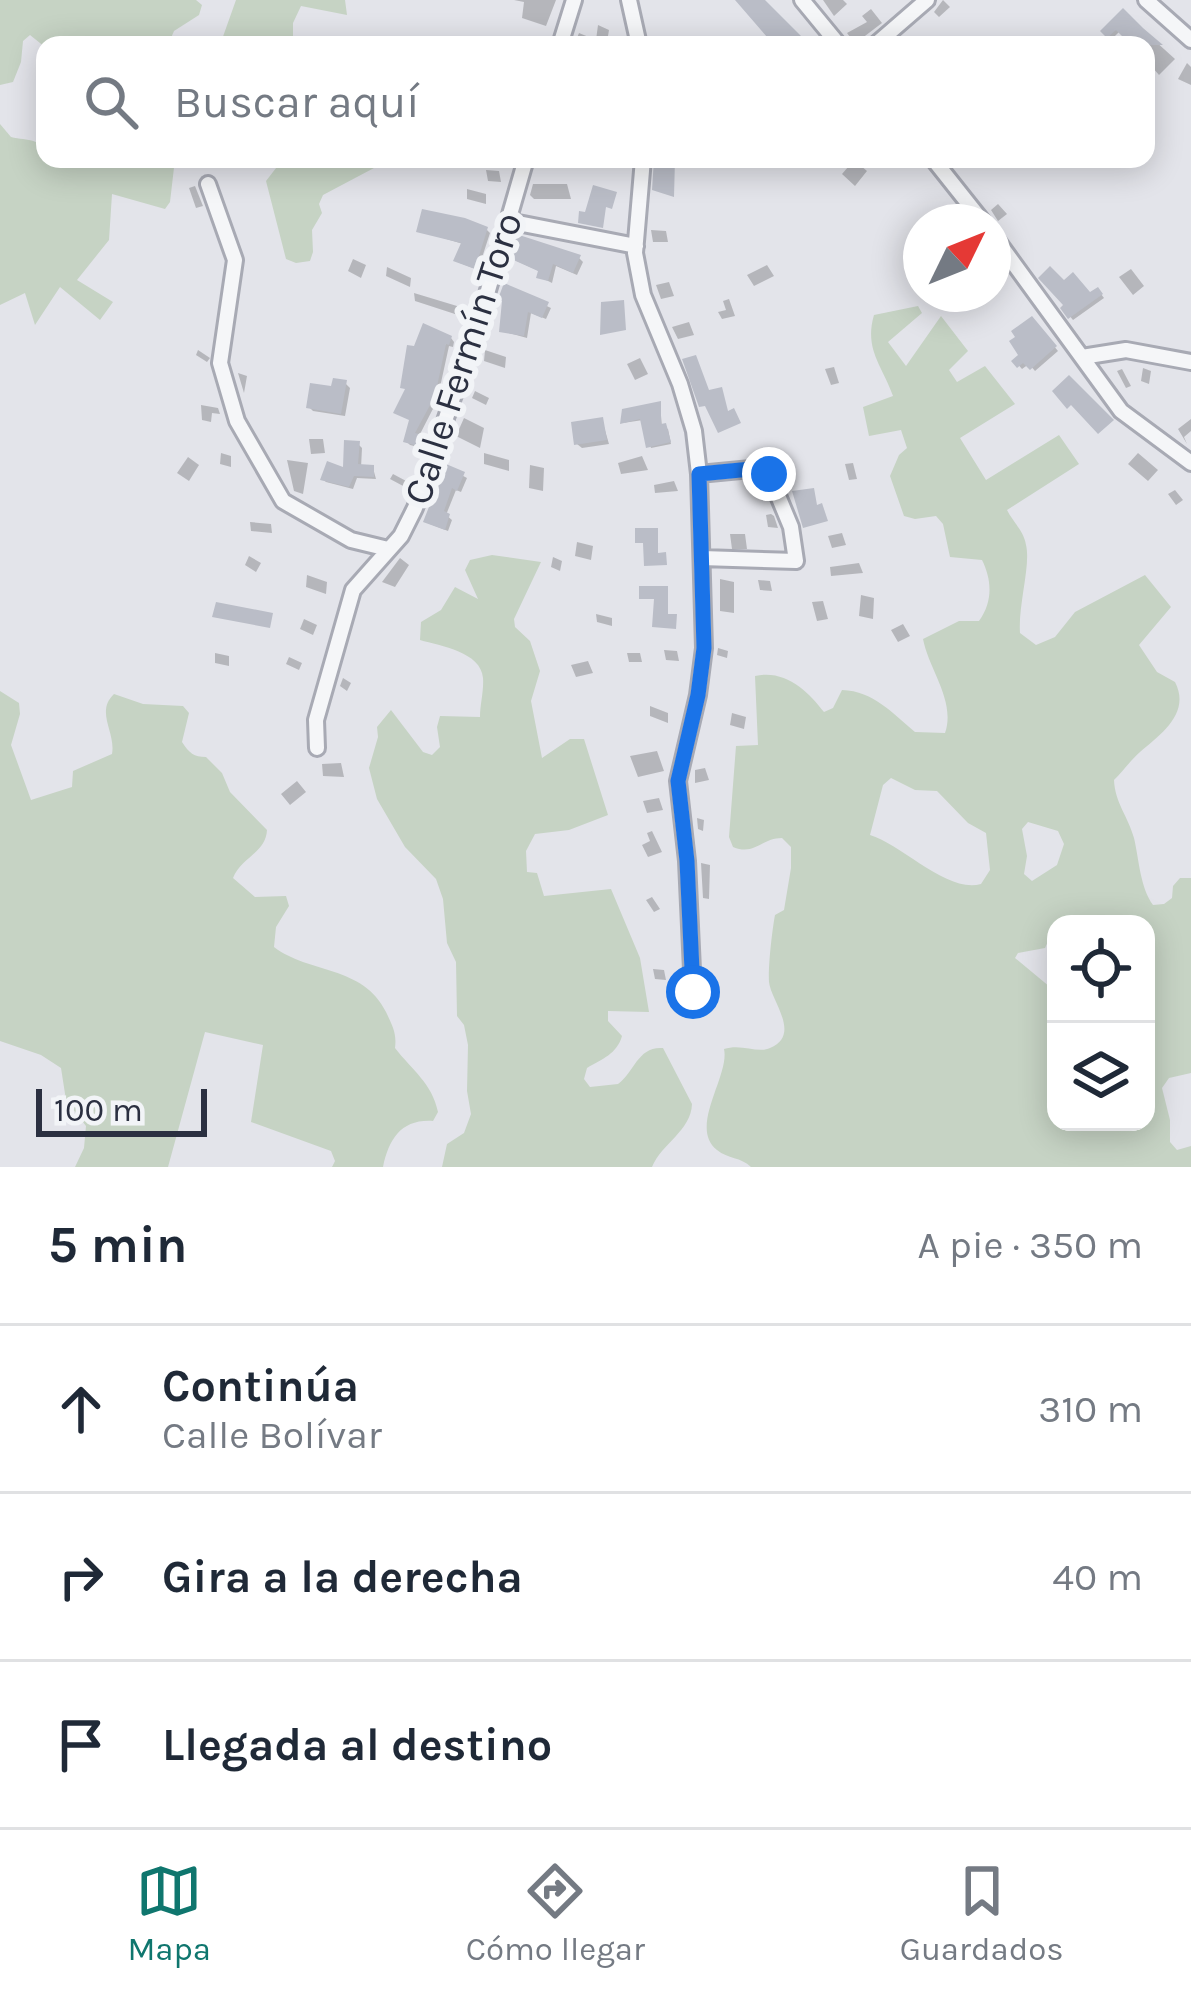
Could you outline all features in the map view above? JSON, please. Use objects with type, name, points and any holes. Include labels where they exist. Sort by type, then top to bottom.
[{"type":"street","points":[[563,36],[574,0]]},
{"type":"street","points":[[629,0],[637,36]]},
{"type":"street","points":[[802,0],[832,36]]},
{"type":"street","points":[[885,36],[927,0]]},
{"type":"street","points":[[1146,0],[1191,40]]},
{"type":"street","name":"Calle Fermín Toro","points":[[317,748],[316,721],[352,590],[401,536],[415,508],[478,325],[523,168]]},
{"type":"street","points":[[642,168],[636,246],[643,295],[680,384],[694,431],[699,474],[704,648],[678,781],[693,992]]},
{"type":"street","points":[[939,168],[968,204]]},
{"type":"street","points":[[208,184],[235,260],[220,363],[237,421],[284,501],[350,540],[388,549]]},
{"type":"street","points":[[508,220],[636,246]]},
{"type":"street","points":[[1011,260],[1121,411],[1191,463]]},
{"type":"street","points":[[1082,357],[1126,350],[1191,362]]},
{"type":"street","points":[[699,474],[751,469],[769,474],[791,526],[796,561],[702,558]]},
{"type":"green space","points":[[0,0],[196,0],[202,5],[199,15],[172,36],[36,36],[36,40],[30,35],[23,41],[13,82],[0,85]]},
{"type":"green space","points":[[236,0],[345,0],[347,15],[301,6],[293,36],[223,36]]},
{"type":"green space","points":[[0,124],[11,137],[36,142],[36,168],[174,168],[165,209],[112,194],[109,240],[77,280],[113,302],[100,320],[60,287],[35,325],[25,293],[0,305]]},
{"type":"green space","points":[[276,168],[374,168],[323,195],[322,213],[312,230],[310,261],[296,263],[286,259],[266,181]]},
{"type":"green space","points":[[903,309],[921,312],[888,342],[906,366],[941,316],[968,351],[949,370],[957,382],[985,366],[1015,404],[960,438],[986,480],[1059,435],[1079,464],[1007,510],[1023,535],[1027,553],[1020,633],[1036,645],[1055,637],[1075,612],[1145,575],[1171,607],[1139,645],[1157,672],[1175,682],[1179,693],[1176,713],[1114,780],[1153,905],[1172,898],[1180,878],[1191,878],[1191,1073],[1169,1078],[1162,1088],[1170,1142],[1177,1150],[1191,1146],[1191,1167],[751,1167],[721,1153],[709,1140],[708,1115],[724,1049],[765,1050],[784,1035],[769,967],[775,915],[784,910],[791,847],[782,838],[741,849],[733,847],[729,837],[736,746],[758,745],[755,676],[786,679],[824,712],[833,708],[842,690],[853,691],[882,705],[915,732],[945,733],[947,709],[923,639],[959,621],[979,621],[989,599],[982,560],[950,557],[943,524],[936,516],[904,516],[890,476],[907,448],[901,430],[869,436],[863,407],[893,396],[873,347],[874,315]],"holes":[[[891,778],[915,790],[937,791],[968,823],[986,833],[990,870],[981,884],[954,882],[870,835],[883,785]],[[1028,822],[1058,831],[1064,844],[1057,865],[1032,881],[1024,874],[1027,856],[1022,829]]]},
{"type":"green space","points":[[492,555],[541,562],[514,619],[515,627],[530,641],[540,671],[531,701],[542,758],[570,739],[584,739],[608,815],[569,830],[535,834],[526,851],[527,872],[537,873],[544,896],[611,889],[640,958],[649,1012],[608,1011],[608,1021],[622,1036],[620,1042],[587,1068],[584,1079],[590,1087],[618,1084],[642,1055],[663,1048],[692,1104],[687,1122],[652,1167],[442,1167],[447,1144],[464,1133],[471,1114],[468,1045],[457,1016],[456,962],[447,943],[436,879],[405,847],[377,799],[369,768],[377,727],[391,710],[423,752],[432,755],[440,747],[440,716],[480,717],[481,669],[468,656],[420,640],[421,622],[441,610],[455,587],[478,599],[465,570],[470,560]]},
{"type":"green space","points":[[0,691],[19,703],[11,745],[31,800],[72,787],[73,771],[112,754],[106,708],[114,694],[143,704],[183,706],[189,713],[182,742],[222,773],[230,792],[267,830],[262,844],[233,878],[255,897],[286,896],[289,906],[276,927],[274,947],[350,978],[376,997],[392,1025],[395,1048],[435,1102],[438,1112],[433,1121],[413,1123],[399,1132],[383,1167],[332,1167],[331,1151],[251,1122],[263,1045],[205,1032],[168,1167],[75,1167],[84,1148],[86,1126],[66,1100],[61,1068],[41,1055],[0,1041]]},
{"type":"building","points":[[735,0],[765,0],[801,36],[766,36]]},
{"type":"building","points":[[1123,8],[1152,36],[1122,36],[1116,30],[1105,36],[1100,31]]},
{"type":"building","points":[[653,168],[675,168],[674,197],[652,190]]},
{"type":"building","points":[[593,185],[617,192],[612,209],[606,207],[603,228],[578,223]]},
{"type":"building","points":[[422,209],[488,227],[475,269],[453,261],[461,243],[416,232]]},
{"type":"building","points":[[516,234],[581,255],[573,273],[553,264],[548,281],[536,278],[538,271],[509,258]]},
{"type":"building","points":[[1050,266],[1064,280],[1073,272],[1090,292],[1098,287],[1103,294],[1068,319],[1060,308],[1063,305],[1038,278]]},
{"type":"building","points":[[504,283],[549,302],[542,318],[528,312],[524,336],[499,332],[502,301],[498,299]]},
{"type":"building","points":[[624,300],[626,330],[600,335],[601,302]]},
{"type":"building","points":[[1032,316],[1057,346],[1030,370],[1023,363],[1017,368],[1011,361],[1018,355],[1009,341],[1015,337],[1011,331]]},
{"type":"building","points":[[423,323],[452,336],[435,396],[415,433],[422,435],[418,446],[403,442],[409,420],[393,413],[405,389],[400,388],[407,345],[414,346]]},
{"type":"building","points":[[696,355],[709,390],[722,387],[728,411],[734,408],[741,423],[718,433],[705,406],[699,407],[682,359]]},
{"type":"building","points":[[1069,375],[1114,420],[1098,434],[1052,391]]},
{"type":"building","points":[[333,378],[347,380],[341,414],[306,408],[310,383],[331,386]]},
{"type":"building","points":[[661,401],[661,424],[666,423],[671,442],[646,448],[640,419],[620,424],[622,409]]},
{"type":"building","points":[[603,417],[607,440],[574,445],[571,422]]},
{"type":"building","points":[[344,440],[360,441],[358,464],[374,465],[374,477],[354,476],[349,487],[320,480],[327,461],[343,467]]},
{"type":"building","points":[[446,464],[465,472],[457,491],[452,488],[444,511],[450,514],[445,530],[423,522]]},
{"type":"building","points":[[814,488],[817,505],[822,503],[828,521],[803,528],[792,491]]},
{"type":"building","points":[[635,528],[658,528],[658,553],[666,552],[667,565],[644,566],[643,543],[635,543]]},
{"type":"building","points":[[639,586],[668,586],[668,614],[677,614],[676,629],[652,627],[654,599],[639,599]]},
{"type":"building","points":[[216,602],[273,613],[270,628],[212,617]]},
{"type":"route","points":[[693,992],[678,781],[704,648],[699,474],[751,469],[769,474]]}]
